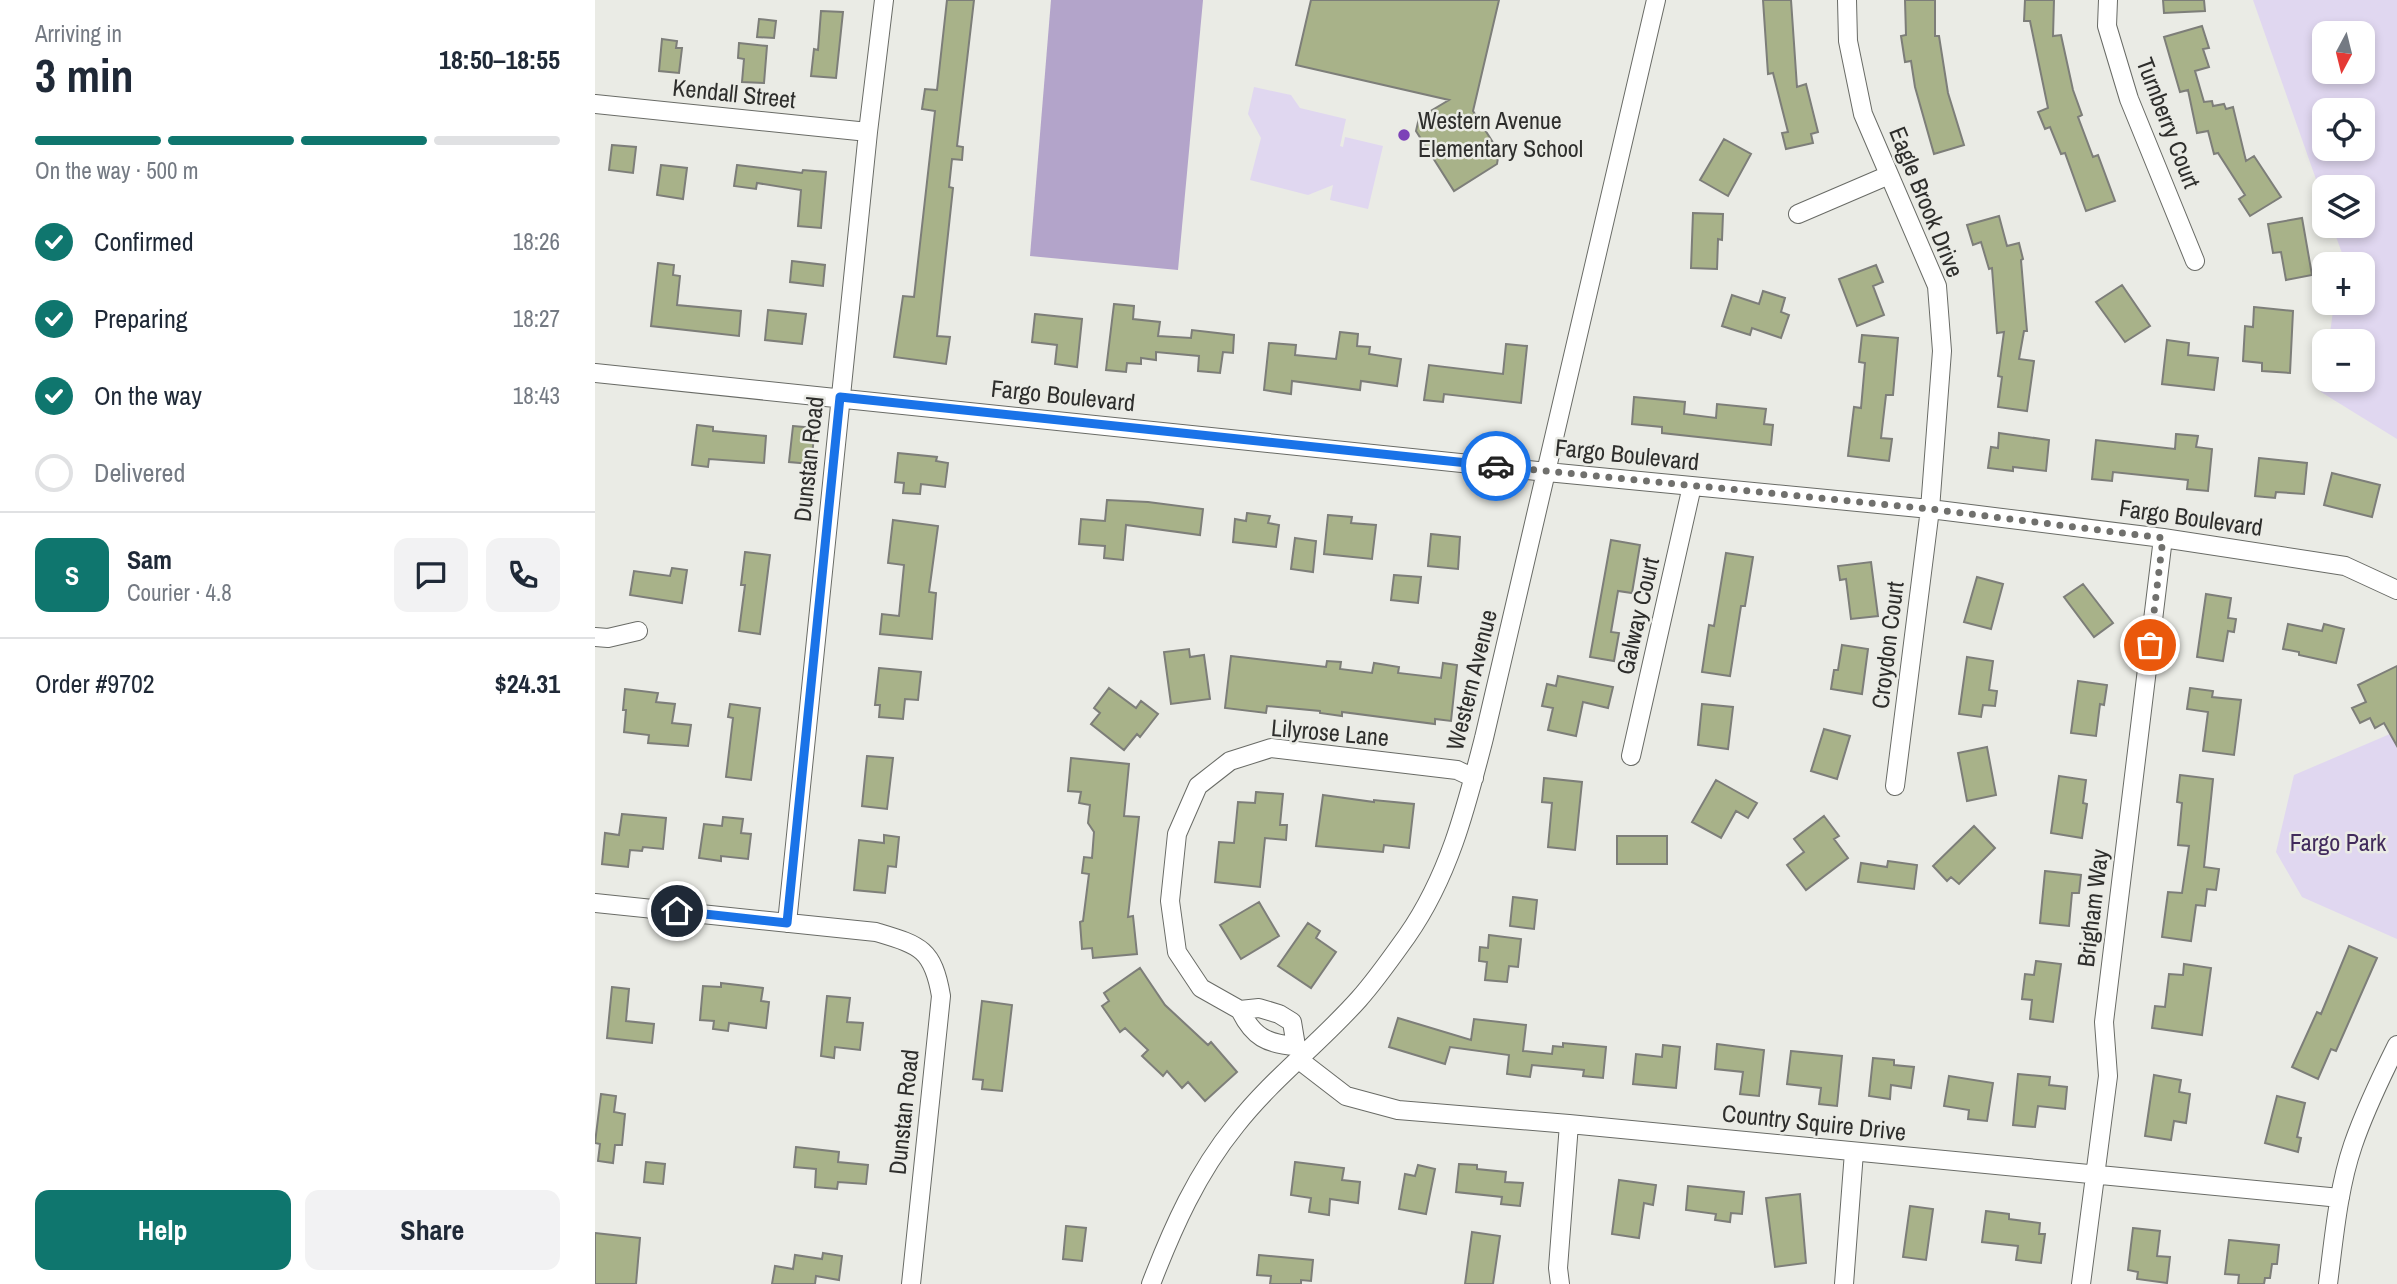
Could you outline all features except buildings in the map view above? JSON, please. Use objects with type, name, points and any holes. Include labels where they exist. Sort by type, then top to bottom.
[{"type":"street","name":"Dunstan Road","points":[[884,0],[840,397],[787,923],[876,932],[903,940],[923,950],[937,971],[941,996],[911,1284]]},
{"type":"street","name":"Western Avenue","points":[[1151,1284],[1174,1226],[1199,1176],[1236,1124],[1359,1000],[1408,934],[1442,876],[1474,778],[1656,0]]},
{"type":"street","name":"Eagle Brook Drive","points":[[1847,0],[1848,41],[1863,114],[1937,286],[1942,351],[1930,509]]},
{"type":"street","name":"Turnberry Court","points":[[2108,0],[2107,26],[2129,99],[2195,261]]},
{"type":"street","name":"Kendall Street","points":[[595,104],[868,132]]},
{"type":"street","points":[[1798,214],[1889,175]]},
{"type":"street","name":"Fargo Boulevard","points":[[595,373],[1930,509],[2163,538],[2345,566],[2397,590]]},
{"type":"street","name":"Galway Court","points":[[1631,756],[1692,486]]},
{"type":"street","name":"Croydon Court","points":[[1895,786],[1930,509]]},
{"type":"street","name":"Brigham Way","points":[[2081,1284],[2108,1076],[2104,1022],[2163,538]]},
{"type":"street","points":[[595,637],[608,638],[638,632]]},
{"type":"street","name":"Lilyrose Lane","points":[[1240,1010],[1201,988],[1177,952],[1170,901],[1177,834],[1198,786],[1230,761],[1271,748],[1457,770],[1474,778]]},
{"type":"street","points":[[595,903],[787,923]]},
{"type":"street","points":[[2328,1284],[2340,1198],[2353,1146],[2382,1074],[2397,1045]]},
{"type":"street","name":"Country Squire Drive","points":[[1299,1059],[1346,1096],[1398,1110],[2340,1198]]},
{"type":"street","points":[[1560,1284],[1558,1269],[1569,1124]]},
{"type":"street","points":[[1844,1284],[1854,1152]]},
{"type":"green space","points":[[2253,0],[2397,0],[2397,439],[2321,392],[2375,392],[2375,329],[2331,329],[2332,315],[2375,315],[2375,252],[2342,252],[2336,238],[2375,238],[2375,175],[2315,175]]},
{"type":"green space","points":[[1254,87],[1291,95],[1300,108],[1346,119],[1340,146],[1343,147],[1345,137],[1383,146],[1368,209],[1330,200],[1333,185],[1308,195],[1250,180],[1261,138],[1248,114]]},
{"type":"green space","name":"Fargo Park","points":[[2397,731],[2397,939],[2302,897],[2276,852],[2294,775]]},
{"type":"shaded area","points":[[1051,0],[1203,0],[1178,270],[1030,256]]},
{"type":"way so far","points":[[1496,466],[1930,509],[2163,538],[2150,645]]},
{"type":"place","name":"Western Avenue Elementary School","points":[[1404,135]]},
{"type":"route","points":[[677,911],[787,923],[840,397],[1496,466]]}]
